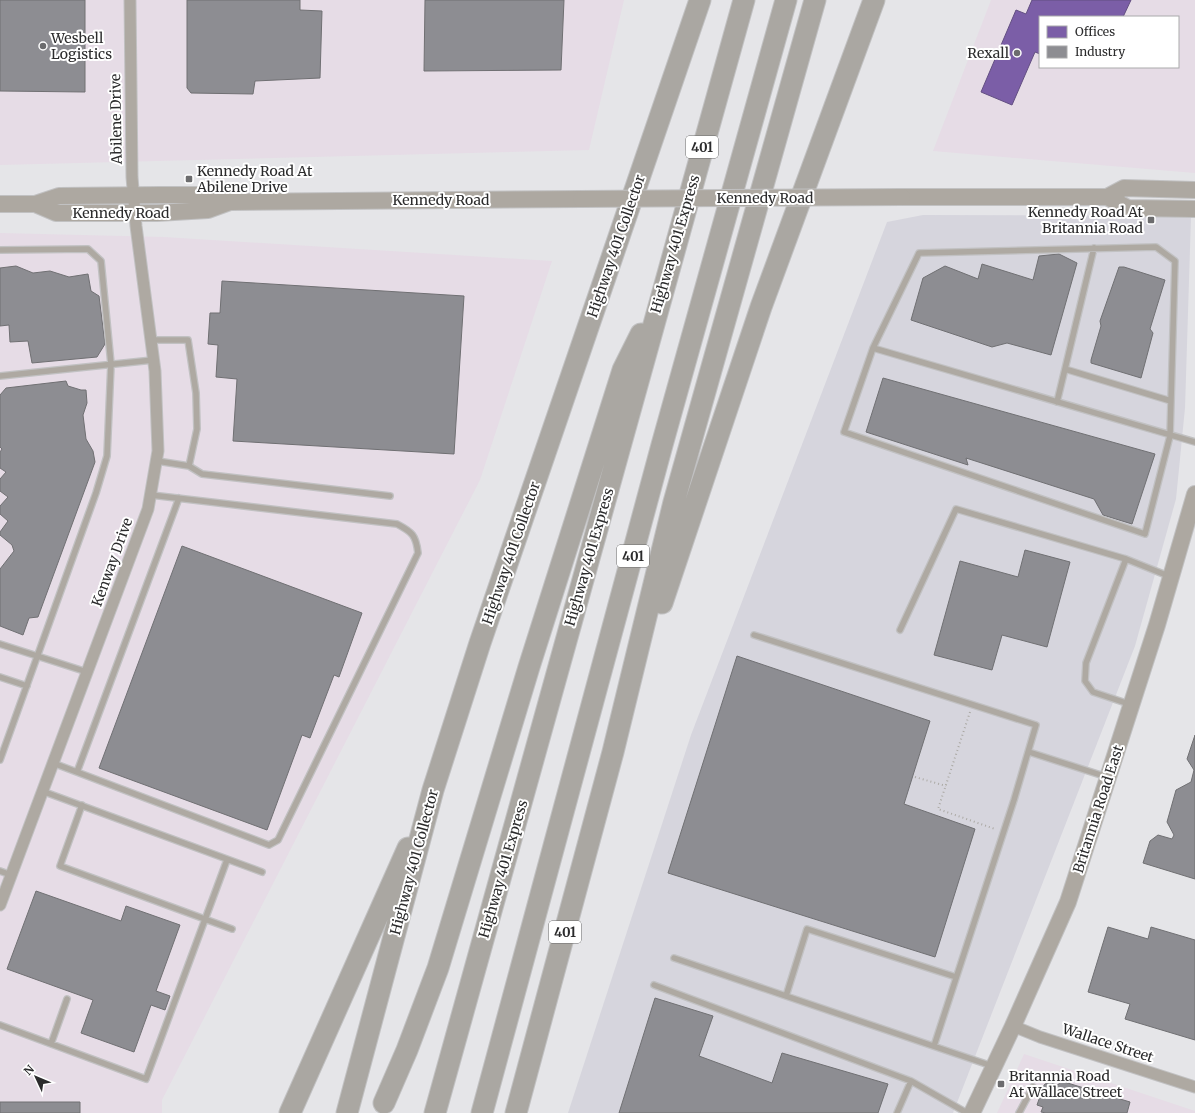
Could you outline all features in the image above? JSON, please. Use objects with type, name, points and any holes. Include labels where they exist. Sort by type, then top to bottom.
[{"type":"highway","name":"Highway 401 Collector","points":[[347,1113],[433,790],[480,643],[700,0]]},
{"type":"highway","name":"Highway 401 Express","points":[[435,1113],[661,293],[744,0]]},
{"type":"highway","name":"401","points":[[482,1113],[662,445],[786,0]]},
{"type":"highway","name":"401","points":[[516,1113],[613,752],[674,502],[815,0]]},
{"type":"highway","points":[[613,752],[761,307],[874,0]]},
{"type":"highway","points":[[384,1103],[407,1050],[438,968],[529,667],[623,370],[661,293]]},
{"type":"highway","points":[[290,1113],[433,790]]},
{"type":"main road","name":"Kennedy Road","points":[[1107,197],[1124,188],[1195,190]]},
{"type":"main road","name":"Kennedy Road","points":[[0,204],[35,204],[59,196],[133,195],[205,195],[230,202],[1107,197],[1128,208],[1195,209]]},
{"type":"main road","name":"Kennedy Road","points":[[35,204],[56,213],[135,213],[208,210],[230,202]]},
{"type":"main road","name":"Britannia Road East","points":[[972,1113],[1013,1026],[1068,902],[1172,577],[1195,494]]},
{"type":"street","name":"Abilene Drive","points":[[130,0],[133,195],[135,213]]},
{"type":"street","name":"Kenway Drive","points":[[0,905],[148,509],[158,451],[153,360],[135,213]]},
{"type":"street","name":"Wallace Street","points":[[1013,1026],[1040,1037],[1195,1087]]},
{"type":"lane","points":[[1156,247],[1175,262],[1170,436],[1145,534],[844,432],[873,348],[920,253],[1094,248],[1156,247]]},
{"type":"lane","points":[[1057,402],[1094,248]]},
{"type":"lane","points":[[0,250],[88,249],[101,261],[111,364],[106,456],[96,493],[0,760]]},
{"type":"lane","points":[[150,340],[188,340],[196,393],[197,429],[189,466]]},
{"type":"lane","points":[[873,348],[1170,436],[1195,442]]},
{"type":"lane","points":[[0,376],[153,360]]},
{"type":"lane","points":[[1065,369],[1171,401]]},
{"type":"lane","points":[[157,461],[189,466],[202,474],[390,496]]},
{"type":"lane","points":[[53,763],[269,845],[278,840],[418,553],[417,542],[411,531],[397,524],[150,495]]},
{"type":"lane","points":[[78,772],[179,498]]},
{"type":"lane","points":[[900,630],[956,509],[1126,559],[1172,577]]},
{"type":"lane","points":[[1126,559],[1086,664],[1085,681],[1093,692],[1132,705]]},
{"type":"lane","points":[[754,635],[1036,725],[1004,831],[934,1046]]},
{"type":"lane","points":[[0,644],[87,672]]},
{"type":"lane","points":[[0,677],[27,686]]},
{"type":"lane","points":[[1029,752],[1108,777]]},
{"type":"lane","points":[[42,791],[262,872]]},
{"type":"lane","points":[[82,805],[60,866],[232,929]]},
{"type":"lane","points":[[0,1025],[146,1079],[227,860]]},
{"type":"lane","points":[[0,871],[11,875]]},
{"type":"lane","points":[[786,996],[807,929],[956,977]]},
{"type":"lane","points":[[674,958],[994,1067]]},
{"type":"lane","points":[[654,985],[911,1081],[967,1113]]},
{"type":"lane","points":[[51,1044],[67,1000]]},
{"type":"lane","points":[[897,1113],[911,1081]]},
{"type":"lane","points":[[1020,1113],[1033,1087]]},
{"type":"path","points":[[972,705],[938,809],[1004,831]]},
{"type":"path","points":[[915,776],[946,786]]},
{"type":"shaded area","points":[[0,0],[624,0],[589,150],[0,165]]},
{"type":"shaded area","points":[[991,0],[1195,0],[1195,173],[933,151]]},
{"type":"shaded area","points":[[923,215],[1191,216],[1185,408],[1176,499],[1135,646],[953,1113],[568,1113],[691,735],[887,222]]},
{"type":"shaded area","points":[[0,233],[164,237],[552,261],[480,480],[162,1100],[162,1113],[0,1113]]},
{"type":"shaded area","points":[[1024,1054],[1195,1111],[1195,1113],[997,1113]]},
{"type":"building: Offices","name":"Rexall","points":[[1032,0],[1131,0],[1123,16],[1039,16],[1039,54],[1035,52],[1012,105],[981,92],[1016,10],[1026,14]]},
{"type":"building: Industry","name":"Wesbell Logistics","points":[[0,0],[85,0],[85,92],[0,91]]},
{"type":"building: Industry","points":[[187,0],[300,0],[300,10],[322,11],[320,78],[255,81],[253,94],[191,93],[187,88]]},
{"type":"building: Industry","points":[[425,0],[564,0],[561,70],[424,71]]},
{"type":"building: Industry","points":[[1059,254],[1077,263],[1051,355],[1007,343],[992,347],[911,320],[923,278],[945,266],[978,279],[982,264],[1033,280],[1039,256]]},
{"type":"building: Industry","points":[[16,266],[33,273],[50,271],[69,277],[88,274],[91,291],[99,296],[105,344],[97,357],[32,363],[28,341],[10,342],[9,325],[0,326],[0,268]]},
{"type":"building: Industry","points":[[1119,267],[1124,267],[1165,280],[1150,329],[1153,333],[1141,378],[1091,363],[1101,326],[1100,321]]},
{"type":"building: Industry","points":[[222,281],[464,296],[454,454],[233,441],[237,379],[216,377],[218,345],[208,344],[210,313],[220,313]]},
{"type":"building: Industry","points":[[883,378],[1155,454],[1132,524],[1103,515],[1094,499],[966,458],[968,465],[866,432]]},
{"type":"building: Industry","points":[[66,381],[68,386],[86,390],[87,403],[83,415],[86,439],[93,451],[95,462],[38,617],[29,618],[23,635],[0,626],[0,569],[14,551],[12,545],[0,535],[0,532],[8,521],[0,514],[0,506],[8,497],[0,491],[0,479],[6,472],[0,468],[0,452],[2,449],[0,447],[0,395],[6,388]]},
{"type":"building: Industry","points":[[182,546],[362,613],[339,677],[334,675],[310,738],[302,735],[267,830],[99,768]]},
{"type":"building: Industry","points":[[1025,550],[1070,562],[1047,647],[1002,635],[992,670],[934,655],[960,561],[1018,577]]},
{"type":"building: Industry","points":[[737,656],[930,721],[904,804],[975,829],[935,957],[668,873]]},
{"type":"building: Industry","points":[[1195,735],[1195,879],[1143,863],[1150,841],[1158,835],[1172,839],[1174,835],[1167,822],[1176,790],[1191,782],[1194,770],[1187,759]]},
{"type":"building: Industry","points":[[36,891],[121,921],[126,906],[180,925],[156,991],[170,996],[165,1010],[151,1005],[134,1052],[81,1033],[93,1000],[7,969]]},
{"type":"building: Industry","points":[[1108,927],[1148,939],[1151,927],[1195,940],[1195,1040],[1125,1019],[1130,1004],[1088,992]]},
{"type":"building: Industry","points":[[655,998],[713,1016],[699,1056],[772,1083],[782,1053],[888,1084],[878,1113],[619,1113]]},
{"type":"building: Industry","points":[[1061,1081],[1130,1102],[1127,1113],[1041,1112],[1043,1107],[1037,1105],[1044,1085],[1048,1082],[1058,1085]]},
{"type":"building: Industry","points":[[0,1102],[80,1102],[80,1113],[0,1113]]},
{"type":"place","name":"Wesbell Logistics","points":[[43,46]]},
{"type":"place","name":"Rexall","points":[[1017,53]]},
{"type":"place","name":"Kennedy Road At Abilene Drive","points":[[189,179]]},
{"type":"place","name":"Kennedy Road At Britannia Road","points":[[1151,220]]},
{"type":"place","name":"Britannia Road At Wallace Street","points":[[1001,1084]]}]
